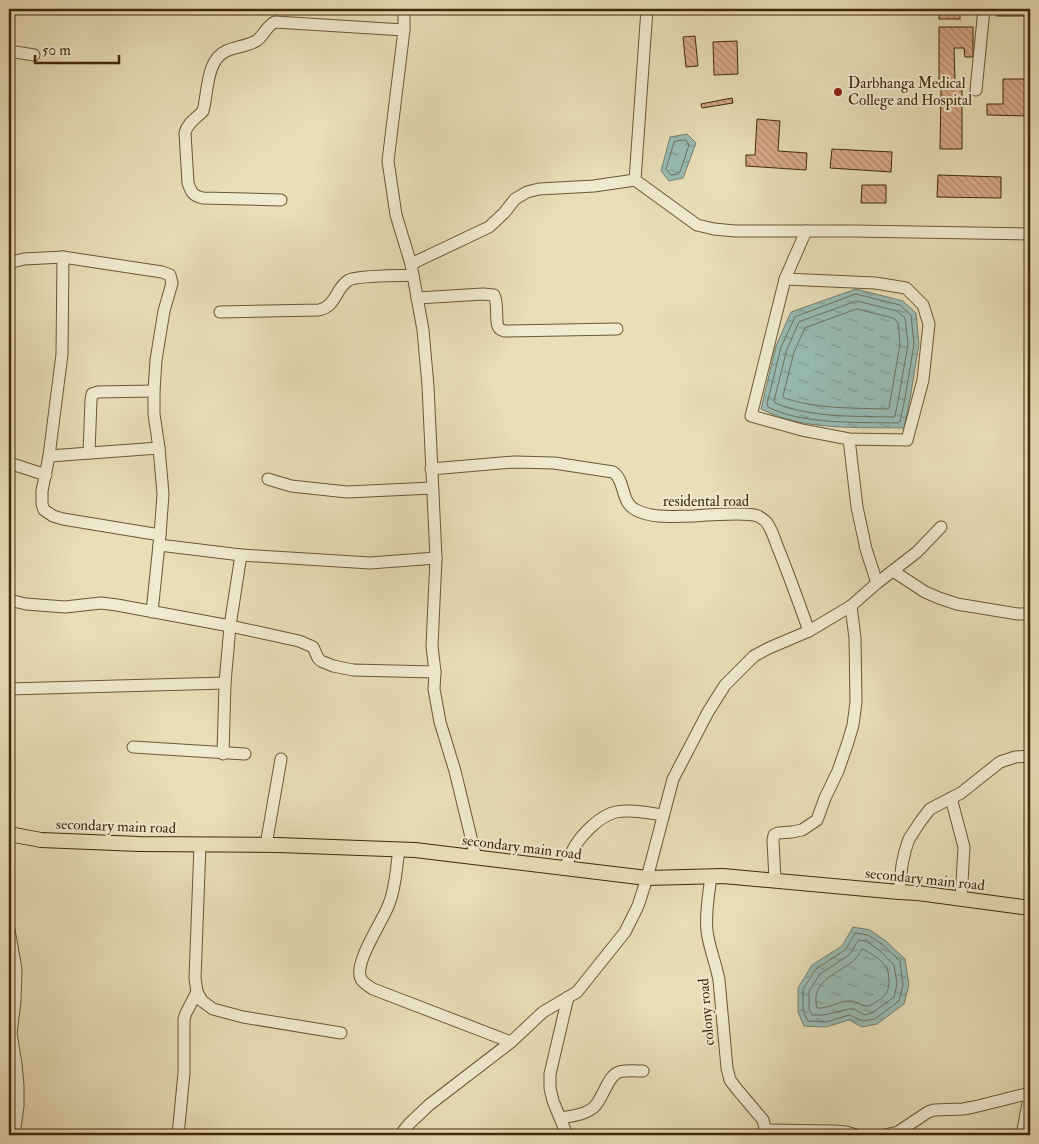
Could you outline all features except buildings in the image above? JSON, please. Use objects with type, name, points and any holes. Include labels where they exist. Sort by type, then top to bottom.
[{"type":"main road","name":"secondary main road","points":[[9,834],[41,840],[139,844],[266,845],[415,850],[647,878],[711,876],[775,880],[899,892],[918,892],[1030,908]]},
{"type":"street","points":[[404,9],[404,30],[388,161],[396,215],[412,270],[424,339],[436,558],[432,646],[435,672],[434,689],[440,722],[476,858]]},
{"type":"street","points":[[635,180],[647,9]]},
{"type":"street","points":[[976,90],[984,9]]},
{"type":"street","points":[[281,200],[203,198],[193,194],[190,190],[188,183],[186,128],[203,111],[210,71],[218,56],[225,51],[256,41],[269,25],[275,22],[404,30]]},
{"type":"street","points":[[9,51],[34,55]]},
{"type":"street","points":[[220,312],[319,310],[328,307],[343,286],[351,280],[412,270],[489,227],[515,199],[527,192],[539,189],[594,186],[635,180],[697,225],[714,230],[1030,234]]},
{"type":"street","points":[[785,280],[875,283],[906,288],[923,305],[929,324],[923,380],[907,440],[849,439],[802,430],[751,416],[785,280],[806,231]]},
{"type":"street","points":[[63,257],[62,354],[42,504],[44,510],[53,516],[70,520],[160,540],[241,555],[370,564],[436,558]]},
{"type":"street","points":[[9,263],[63,257],[162,272],[170,275],[172,283],[164,311],[156,360],[154,391],[154,414],[163,494],[152,612]]},
{"type":"street","points":[[417,298],[494,295],[498,327],[504,331],[617,328]]},
{"type":"street","points":[[89,453],[92,394],[98,392],[154,391]]},
{"type":"street","points":[[849,439],[856,507],[866,549],[877,583]]},
{"type":"street","points":[[49,456],[159,448]]},
{"type":"street","name":"residental road","points":[[432,469],[514,462],[554,463],[610,471],[616,474],[628,504],[637,511],[647,514],[670,517],[756,515],[768,524],[809,630]]},
{"type":"street","points":[[9,463],[46,474]]},
{"type":"street","points":[[268,479],[291,486],[347,492],[432,488]]},
{"type":"street","points":[[400,1135],[429,1105],[511,1042],[543,1012],[576,992],[625,932],[638,906],[647,878],[673,779],[708,712],[725,685],[754,656],[809,630],[851,606],[917,552],[941,527]]},
{"type":"street","points":[[223,754],[225,683],[230,626],[241,555]]},
{"type":"street","points":[[893,571],[925,592],[957,604],[1018,614],[1030,614]]},
{"type":"street","points":[[9,600],[26,604],[65,607],[101,603],[230,626],[299,641],[313,648],[321,661],[342,668],[353,670],[435,672]]},
{"type":"street","points":[[775,880],[774,835],[802,830],[817,820],[848,742],[856,702],[855,638],[851,606]]},
{"type":"street","points":[[9,689],[225,683]]},
{"type":"street","points":[[132,747],[245,754]]},
{"type":"street","points":[[899,892],[905,851],[920,822],[930,810],[961,792],[1000,762],[1015,757],[1030,756]]},
{"type":"street","points":[[266,845],[281,759]]},
{"type":"street","points":[[951,798],[964,847],[961,898]]},
{"type":"street","points":[[565,868],[575,846],[583,835],[608,814],[627,811],[663,815]]},
{"type":"street","points":[[200,845],[195,978],[197,992],[202,1001],[213,1009],[243,1017],[341,1033]]},
{"type":"street","points":[[399,850],[390,903],[363,954],[360,966],[361,979],[373,989],[511,1042]]},
{"type":"street","name":"colony road","points":[[711,876],[706,916],[707,931],[711,952],[720,980],[727,1068],[730,1080],[763,1120],[767,1132]]},
{"type":"street","points":[[9,930],[16,970],[10,1033],[18,1086],[18,1106],[14,1135]]},
{"type":"street","points":[[178,1135],[185,1066],[184,1019],[197,992]]},
{"type":"street","points":[[567,1135],[553,1101],[550,1088],[550,1074],[568,998]]},
{"type":"street","points":[[560,1118],[585,1112],[595,1106],[615,1074],[643,1071]]},
{"type":"street","points":[[885,1135],[898,1132],[934,1110],[963,1109],[1030,1093],[1022,1135]]},
{"type":"street","points":[[767,1132],[835,1131],[856,1135]]},
{"type":"water","points":[[687,134],[696,143],[683,178],[669,181],[661,171],[670,137]]},
{"type":"water","points":[[856,289],[903,301],[916,313],[919,344],[904,428],[813,424],[795,421],[761,409],[776,346],[791,312]]},
{"type":"water","points":[[853,927],[870,930],[886,941],[905,959],[909,985],[904,1004],[877,1024],[862,1027],[849,1020],[826,1027],[804,1026],[798,1012],[798,988],[812,965],[842,946]]},
{"type":"place","name":"Darbhanga Medical College and Hospital","points":[[838,92]]}]
